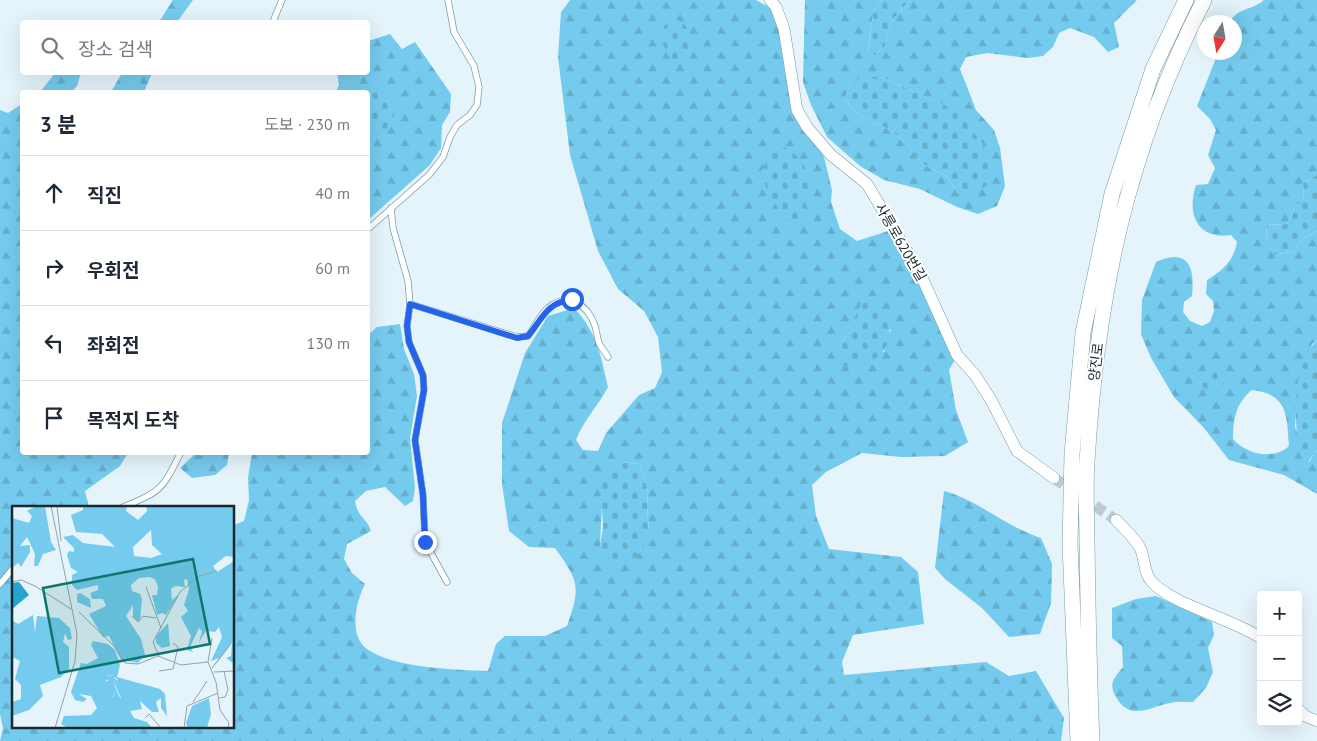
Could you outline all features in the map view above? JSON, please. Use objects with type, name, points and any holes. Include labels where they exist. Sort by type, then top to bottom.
[{"type":"main road","name":"양진로","points":[[1078,741],[1070,544],[1072,454],[1083,333],[1112,194],[1153,69],[1186,0]]},
{"type":"main road","name":"양진로","points":[[1092,741],[1087,464],[1094,374],[1104,302],[1118,232],[1150,120],[1169,71],[1204,0]]},
{"type":"street","name":"사릉로620번길","points":[[770,0],[776,7],[784,28],[798,110],[808,127],[831,155],[867,184],[920,274],[957,355],[976,375],[992,400],[1017,451],[1054,478]]},
{"type":"street","points":[[1116,520],[1140,547],[1146,572],[1152,582],[1173,597],[1222,617],[1257,636]]},
{"type":"street","points":[[1302,713],[1317,721]]},
{"type":"lane","points":[[275,20],[282,0]]},
{"type":"lane","points":[[370,227],[429,175],[443,156],[456,125],[470,114],[477,105],[479,86],[474,66],[454,32],[448,0]]},
{"type":"lane","points":[[391,208],[393,228],[408,281],[410,304],[407,326],[409,342],[423,375],[424,390],[415,440],[423,495],[425,542],[447,582]]},
{"type":"lane","points":[[410,304],[517,338],[528,336],[548,308],[559,302],[572,299],[580,303],[590,314],[600,346],[608,357]]},
{"type":"lane","points":[[125,506],[150,496],[164,486],[180,455]]},
{"type":"lane","points":[[0,584],[12,569]]},
{"type":"green space","points":[[173,0],[193,0],[178,20],[160,20]]},
{"type":"green space","points":[[570,0],[756,0],[774,10],[804,125],[824,157],[832,190],[831,202],[840,229],[857,241],[888,231],[923,283],[957,356],[949,370],[956,410],[968,442],[945,456],[901,457],[862,453],[826,472],[812,485],[816,516],[829,549],[901,557],[918,572],[924,624],[853,635],[842,662],[844,675],[986,662],[1009,676],[1036,671],[1064,718],[1061,741],[0,741],[3,728],[0,714],[0,110],[8,113],[20,105],[20,455],[127,455],[120,466],[85,491],[89,506],[12,506],[12,728],[235,728],[235,525],[244,521],[249,500],[248,478],[252,455],[370,455],[370,333],[377,327],[400,324],[404,349],[414,374],[417,396],[410,438],[415,488],[413,501],[405,506],[385,487],[366,491],[355,501],[358,511],[371,531],[347,544],[344,559],[352,573],[365,584],[359,600],[356,618],[357,635],[361,643],[378,655],[408,664],[443,669],[488,671],[496,644],[505,636],[545,636],[567,626],[576,593],[573,577],[569,569],[555,548],[529,547],[509,531],[502,484],[502,423],[525,353],[548,316],[574,308],[588,326],[597,345],[608,387],[576,440],[583,450],[598,451],[606,433],[639,395],[655,388],[662,372],[658,337],[644,311],[618,289],[598,251],[570,155],[558,57],[561,12]],"holes":[[[891,329],[884,352],[841,341],[851,331]],[[620,462],[640,464],[648,491],[649,532],[600,545],[602,505]]]},
{"type":"green space","points":[[805,0],[881,0],[873,14],[868,51],[875,55],[885,46],[892,20],[910,0],[1137,0],[1114,23],[1119,47],[1108,52],[1094,37],[1070,28],[1059,33],[1053,47],[1043,56],[1028,58],[987,53],[966,57],[960,69],[976,110],[994,130],[1000,148],[1005,186],[997,206],[978,214],[957,207],[920,189],[884,180],[860,166],[827,137],[811,105],[803,82]],"holes":[[[881,77],[959,112],[984,147],[958,193],[946,176],[921,163],[908,144],[888,129],[859,115],[845,100],[850,83]]]},
{"type":"green space","points":[[881,0],[910,0],[892,20],[885,46],[875,55],[868,52],[873,14]]},
{"type":"green space","points":[[1264,0],[1317,0],[1317,175],[1303,182],[1304,202],[1296,205],[1287,224],[1267,225],[1266,239],[1274,255],[1294,251],[1303,239],[1317,231],[1317,341],[1312,344],[1299,378],[1295,427],[1309,462],[1317,449],[1317,494],[1284,475],[1229,460],[1204,428],[1174,397],[1151,358],[1141,334],[1142,300],[1156,262],[1176,257],[1188,263],[1192,277],[1192,296],[1184,302],[1183,312],[1190,321],[1202,326],[1210,322],[1214,311],[1213,301],[1206,294],[1207,280],[1226,265],[1235,249],[1237,242],[1231,235],[1220,236],[1210,234],[1197,223],[1194,215],[1193,196],[1196,185],[1208,184],[1215,168],[1208,155],[1216,130],[1210,119],[1197,106],[1215,60],[1242,60],[1242,15],[1236,15]],"holes":[[[1252,390],[1264,392],[1279,401],[1286,415],[1289,446],[1276,453],[1261,454],[1253,452],[1233,439],[1236,412],[1242,400]]]},
{"type":"green space","points":[[675,19],[686,27],[691,38],[688,50],[680,61],[670,59],[662,42],[664,26]]},
{"type":"green space","points":[[390,34],[402,49],[415,42],[451,94],[450,112],[442,125],[441,148],[430,165],[370,218],[370,90],[337,90],[339,84],[337,75],[370,75],[370,40]]},
{"type":"green space","points":[[53,75],[80,75],[77,86],[73,90],[42,90]]},
{"type":"green space","points":[[121,75],[151,75],[145,90],[112,90]]},
{"type":"green space","points":[[862,77],[881,77],[960,112],[984,147],[990,165],[991,182],[975,192],[967,194],[958,193],[946,176],[921,163],[908,144],[888,129],[859,115],[845,100],[850,83]]},
{"type":"green space","points":[[383,90],[392,98],[395,107],[394,116],[389,128],[381,130],[371,129],[372,91]]},
{"type":"green space","points":[[785,147],[802,162],[806,170],[809,188],[801,219],[790,224],[771,198],[760,173],[771,154]]},
{"type":"green space","points":[[1317,175],[1317,231],[1303,239],[1294,251],[1274,255],[1266,240],[1267,225],[1287,224],[1296,205],[1304,201],[1303,182]]},
{"type":"green space","points":[[870,302],[889,314],[890,327],[887,345],[877,357],[847,368],[837,356],[841,341],[851,331],[853,321],[861,304]]},
{"type":"green space","points":[[1317,341],[1317,449],[1308,462],[1301,458],[1298,446],[1297,396],[1303,363],[1309,350]]},
{"type":"green space","points":[[1212,366],[1218,367],[1225,375],[1223,386],[1215,392],[1199,386],[1201,373]]},
{"type":"green space","points":[[194,455],[229,455],[227,465],[215,475],[192,478],[180,468]]},
{"type":"green space","points":[[620,462],[640,464],[648,491],[649,532],[640,553],[627,562],[603,557],[600,545],[603,527],[600,474]]},
{"type":"green space","points":[[944,491],[969,501],[1016,527],[1041,538],[1052,564],[1051,603],[1040,634],[1009,637],[982,608],[945,579],[935,568]]},
{"type":"green space","points":[[1156,596],[1212,622],[1214,635],[1208,648],[1213,672],[1206,688],[1193,702],[1173,702],[1134,711],[1121,705],[1112,688],[1113,681],[1123,667],[1122,646],[1112,638],[1112,608],[1136,599]]},
{"type":"tunnel","points":[[1054,478],[1116,520]]},
{"type":"route","points":[[425,542],[423,495],[415,440],[422,412],[424,390],[423,375],[409,342],[407,326],[410,304],[517,338],[528,336],[548,308],[559,302],[572,299]]}]
